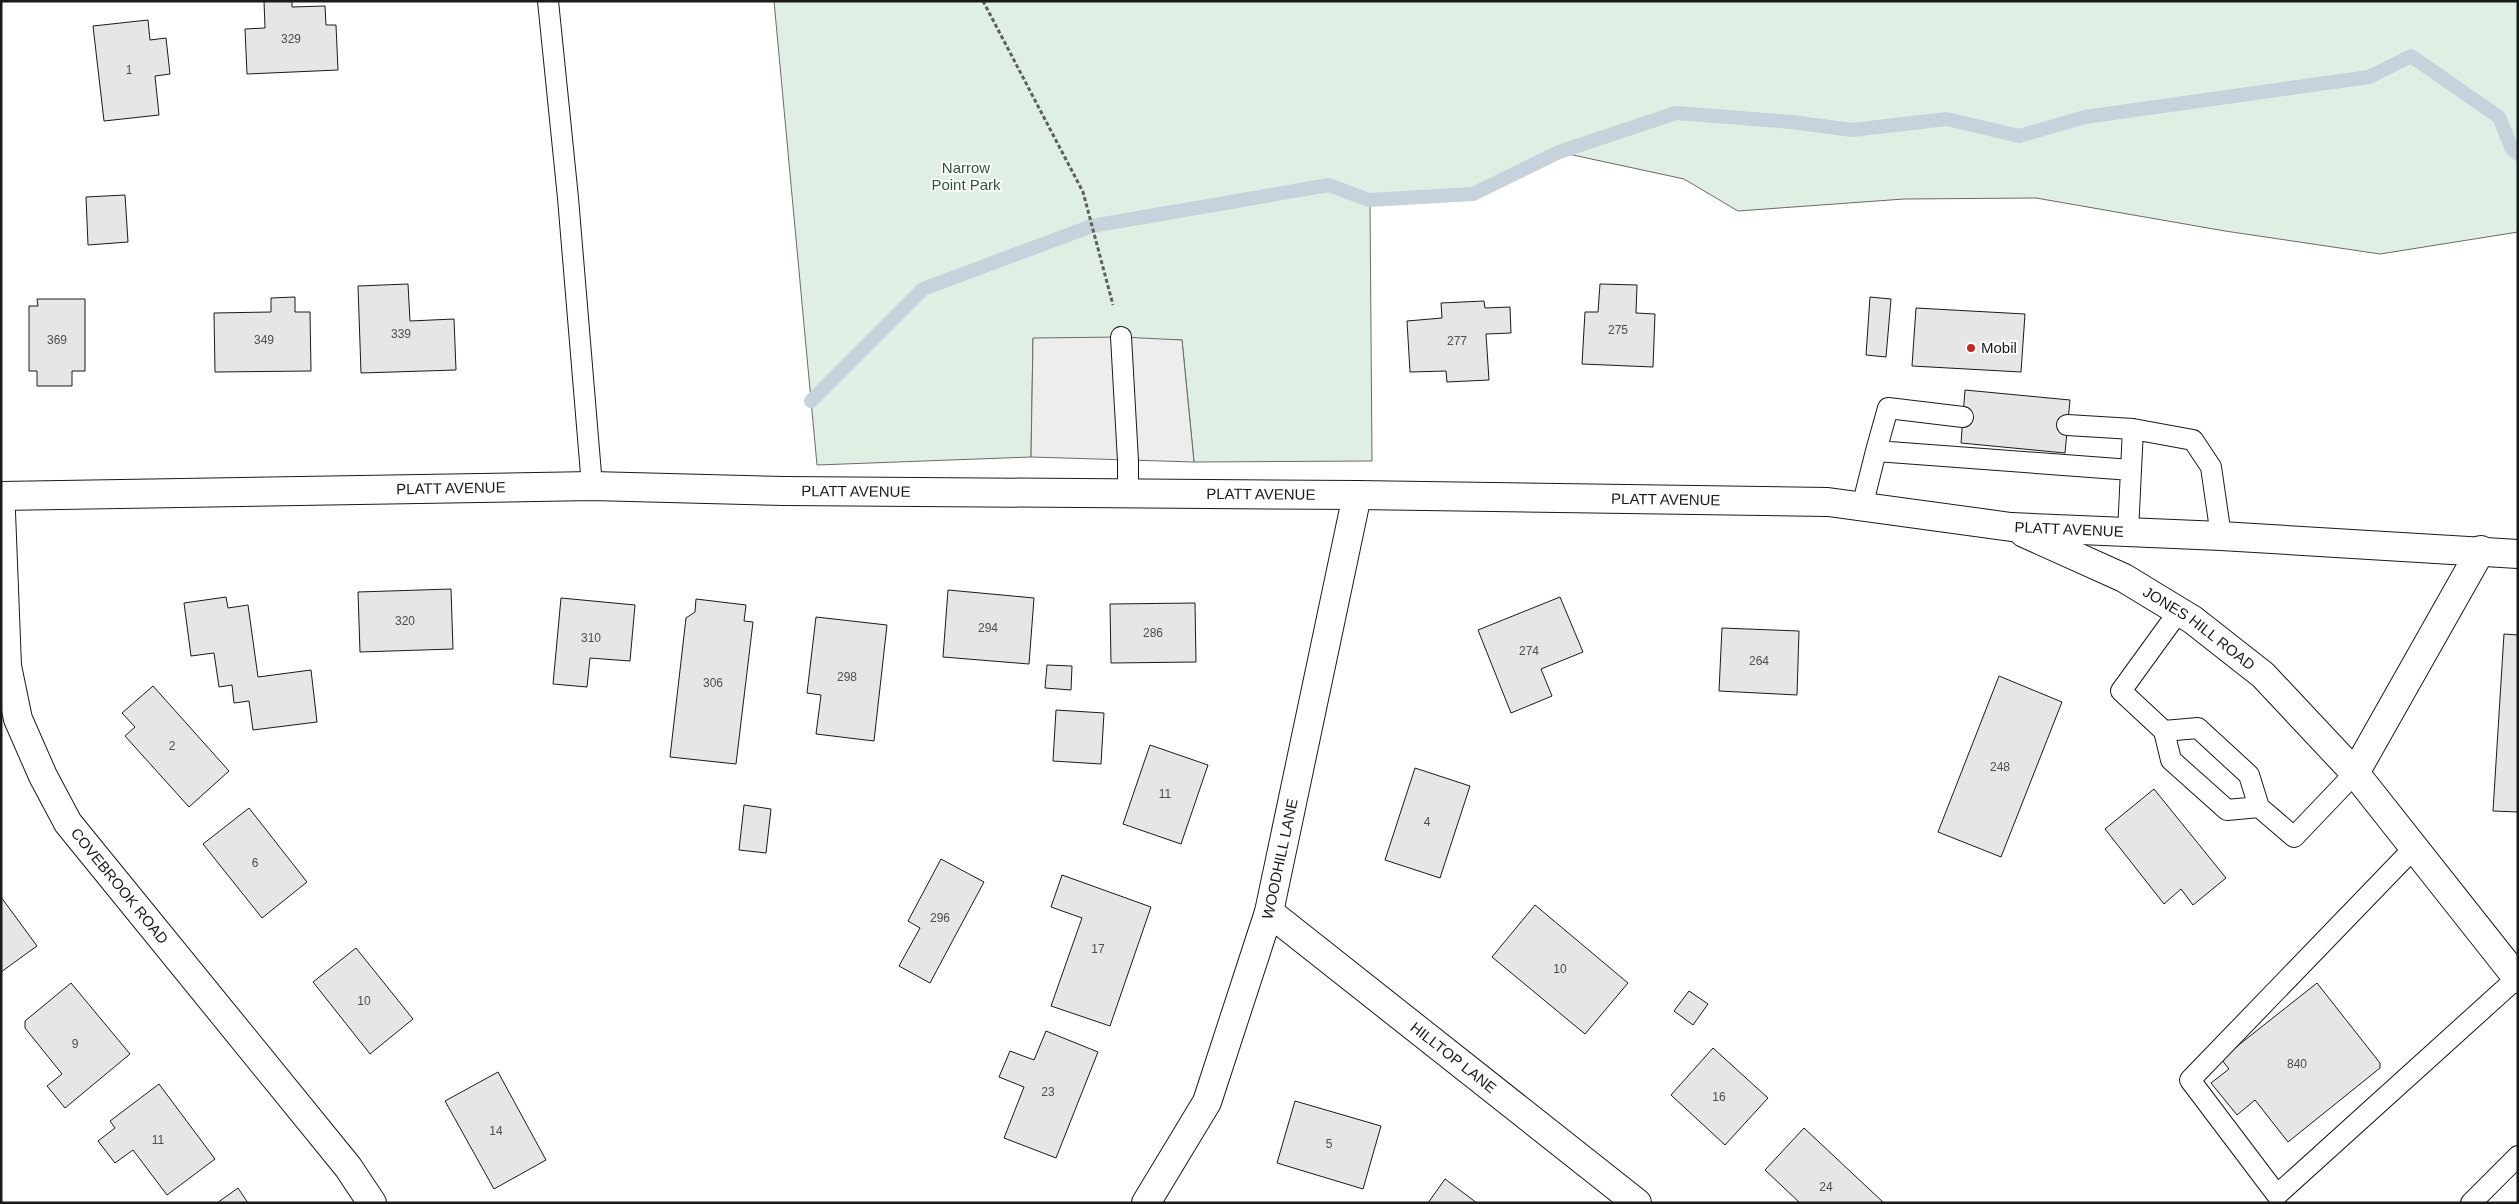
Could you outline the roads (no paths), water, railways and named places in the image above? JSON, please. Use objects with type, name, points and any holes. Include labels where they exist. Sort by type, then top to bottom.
[{"type":"main road","name":"PLATT AVENUE","points":[[1,496],[592,486],[784,491],[1358,495],[1828,502],[2011,527],[2221,536],[2481,550],[2518,554]]},
{"type":"main road","name":"WOODHILL LANE","points":[[1146,1203],[1207,1102],[1269,912],[1358,495]]},
{"type":"main road","name":"COVEBROOK ROAD","points":[[1,512],[6,666],[18,719],[43,776],[68,823],[348,1167],[372,1203]]},
{"type":"main road","name":"JONES HILL ROAD","points":[[2011,527],[2124,578],[2179,611],[2262,675],[2355,773],[2517,978]]},
{"type":"main road","points":[[2355,773],[2481,550]]},
{"type":"main road","name":"HILLTOP LANE","points":[[1269,912],[1637,1203]]},
{"type":"lane","points":[[548,1],[568,198],[592,486]]},
{"type":"lane","points":[[1121,337],[1128,493]]},
{"type":"lane","points":[[1862,507],[1888,408],[1963,417]]},
{"type":"lane","points":[[2067,425],[2133,429],[2193,440],[2211,467],[2221,536]]},
{"type":"lane","points":[[2128,532],[2133,429]]},
{"type":"lane","points":[[1876,451],[2131,470]]},
{"type":"lane","points":[[2179,611],[2120,691],[2164,731],[2171,760],[2227,810],[2259,807]]},
{"type":"lane","points":[[2164,731],[2198,728],[2249,775],[2259,807],[2294,837],[2355,773]]},
{"type":"lane","points":[[2414,848],[2190,1080],[2277,1195],[2517,978]]},
{"type":"lane","points":[[2471,1203],[2518,1156]]},
{"type":"waterway","points":[[811,401],[923,289],[1092,226],[1329,185],[1369,200],[1473,194],[1559,152],[1676,113],[1792,122],[1852,130],[1947,119],[2019,136],[2085,117],[2369,77],[2411,56],[2499,117],[2512,149],[2518,154]]},
{"type":"place","name":"Mobil","points":[[1971,348]]},
{"type":"park label","name":"Narrow Point Park","points":[[966,176]]}]
